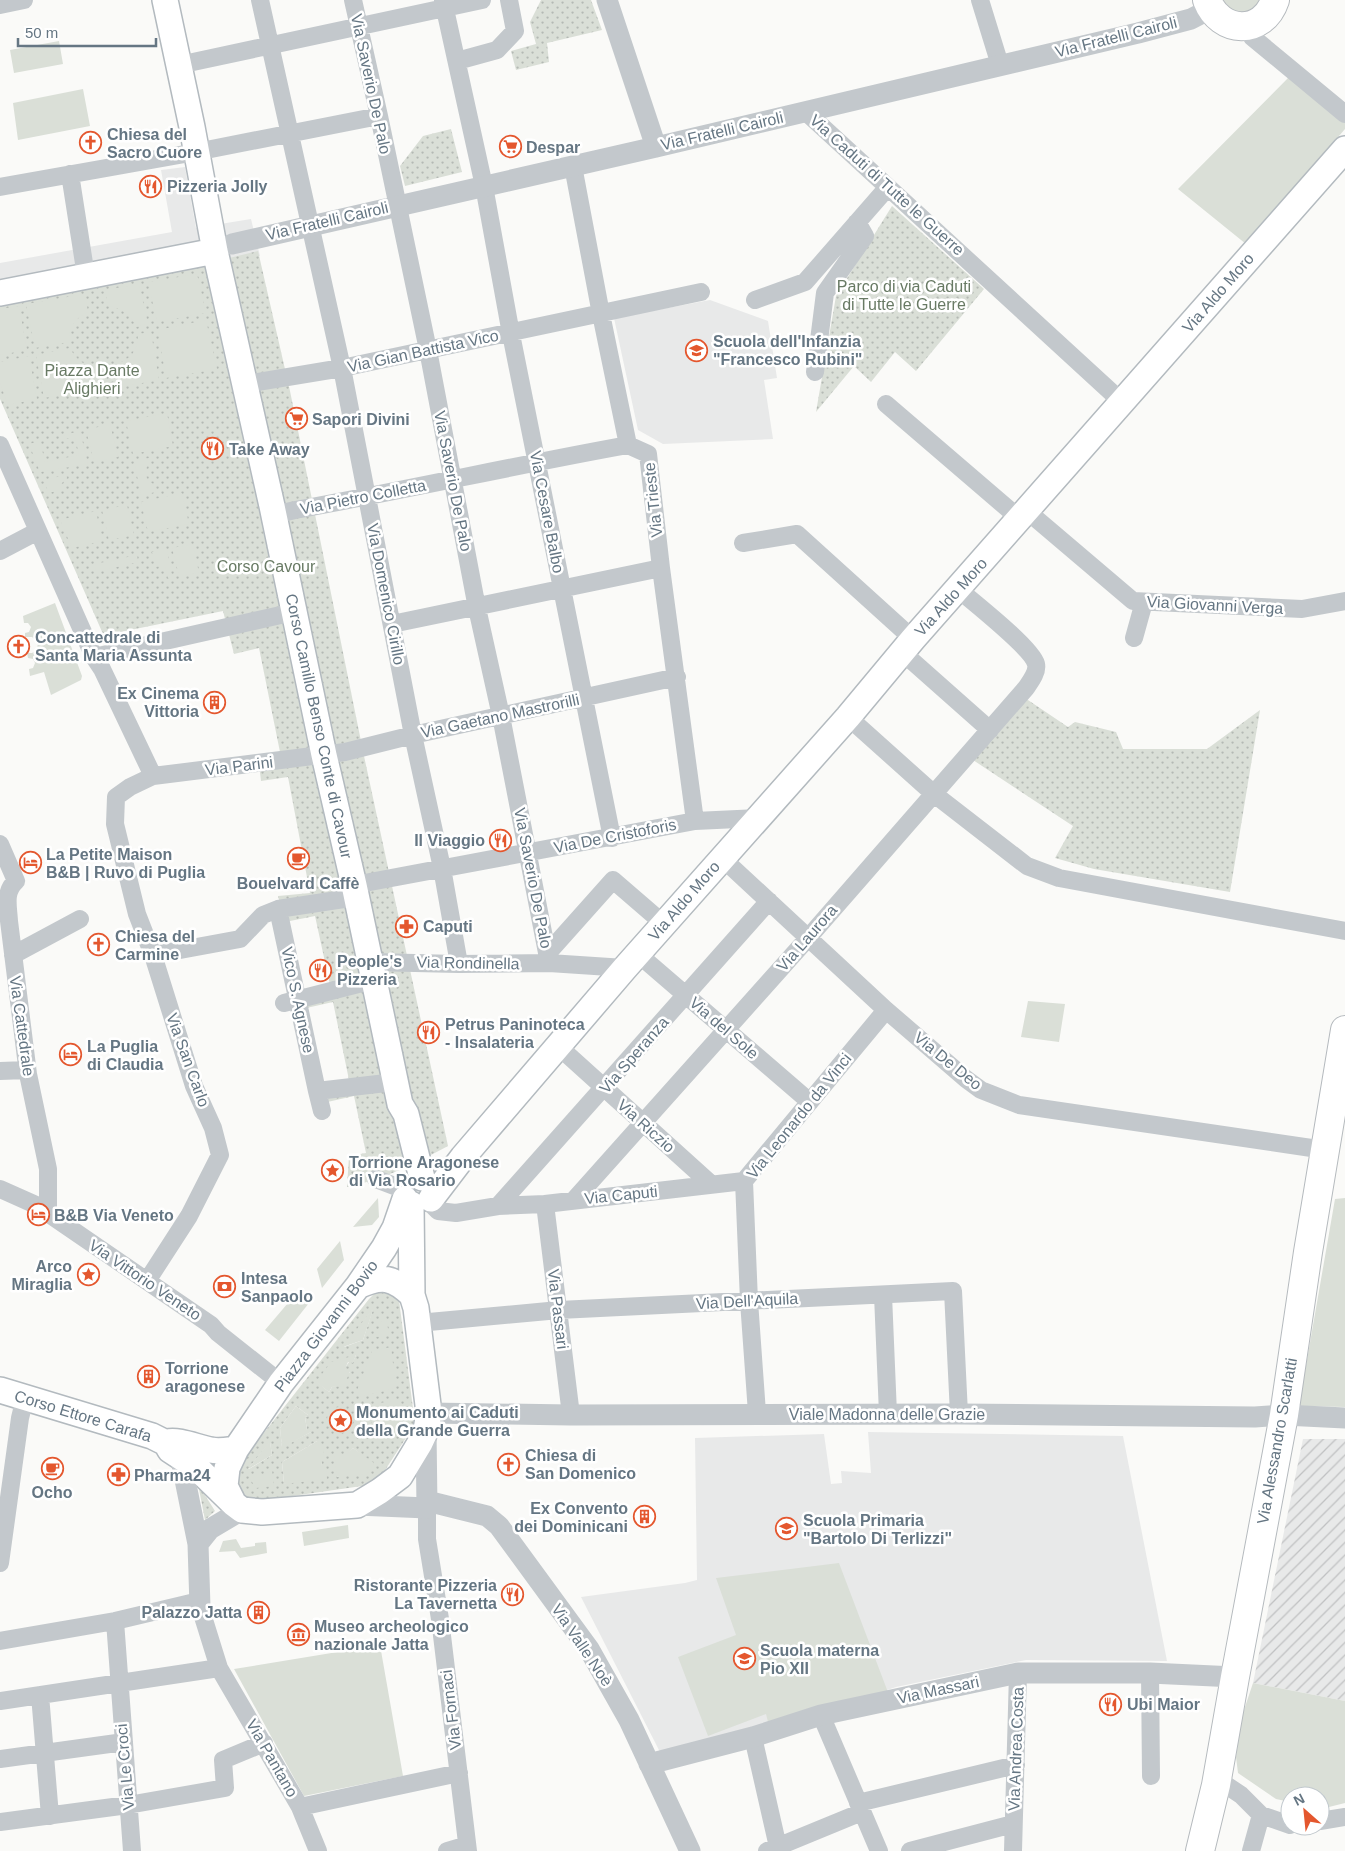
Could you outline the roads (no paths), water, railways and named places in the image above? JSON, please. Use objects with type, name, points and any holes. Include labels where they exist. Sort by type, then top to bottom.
[{"type":"main road","name":"Corso Camillo Benso Conte di Cavour","points":[[164,0],[219,250],[245,384],[324,755],[356,891],[397,1093],[395,1116],[417,1192]]},
{"type":"main road","points":[[1208,5],[1216,17],[1225,23],[1245,26],[1254,24],[1264,18],[1276,1]]},
{"type":"main road","name":"Via Aldo Moro","points":[[417,1192],[463,1157],[631,961],[848,717],[908,646],[1345,149]]},
{"type":"main road","points":[[0,282],[85,272],[219,250]]},
{"type":"main road","points":[[0,293],[85,272]]},
{"type":"main road","name":"Via Alessandro Scarlatti","points":[[1200,1851],[1217,1780],[1234,1677],[1284,1416],[1308,1252],[1345,1030]]},
{"type":"main road","points":[[180,1448],[196,1467],[238,1507],[262,1512],[357,1505],[380,1492],[400,1476],[419,1446],[427,1421],[418,1323],[412,1295],[417,1192]]},
{"type":"main road","name":"Piazza Giovanni Bovio","points":[[238,1507],[225,1486],[227,1468],[236,1449],[281,1383],[358,1286],[384,1248],[417,1192]]},
{"type":"main road","points":[[358,1286],[372,1279],[384,1279],[394,1282],[412,1295]]},
{"type":"main road","name":"Corso Ettore Carafa","points":[[0,1390],[136,1432],[180,1448]]},
{"type":"main road","points":[[180,1448],[214,1451],[236,1449]]},
{"type":"street","points":[[0,5],[24,0]]},
{"type":"street","name":"Via Domenico Cirillo","points":[[260,0],[342,368],[413,735],[442,868],[459,964]]},
{"type":"street","name":"Via Saverio De Palo","points":[[353,0],[428,350],[477,608],[501,716],[548,959]]},
{"type":"street","points":[[179,65],[359,26],[444,4],[482,0]]},
{"type":"street","points":[[457,61],[497,50],[515,30],[510,0]]},
{"type":"street","points":[[607,0],[656,147]]},
{"type":"street","points":[[980,0],[1000,65]]},
{"type":"street","name":"Via Cesare Balbo","points":[[444,4],[484,186],[511,334],[612,838]]},
{"type":"street","name":"Via Fratelli Cairoli","points":[[219,250],[311,225],[656,147],[1138,33],[1191,19],[1208,5]]},
{"type":"street","points":[[1245,26],[1252,37],[1345,114]]},
{"type":"street","name":"Via Caduti di Tutte le Guerre","points":[[805,111],[1122,402]]},
{"type":"street","points":[[0,187],[196,152],[379,116]]},
{"type":"street","name":"Via Trieste","points":[[573,166],[628,445],[648,454],[661,568],[695,821]]},
{"type":"street","points":[[70,174],[85,272]]},
{"type":"street","points":[[755,300],[805,282],[888,187]]},
{"type":"street","points":[[815,372],[825,293],[865,236],[857,222]]},
{"type":"street","name":"Via Gian Battista Vico","points":[[245,384],[342,368],[511,334],[701,292]]},
{"type":"street","name":"Via Giovanni Verga","points":[[886,404],[1133,602],[1302,609],[1345,601]]},
{"type":"street","points":[[0,445],[94,657],[102,669],[153,776]]},
{"type":"street","name":"Via Pietro Colletta","points":[[274,515],[453,480],[537,461],[628,445]]},
{"type":"street","points":[[0,551],[38,531]]},
{"type":"street","points":[[743,543],[797,534],[990,730]]},
{"type":"street","points":[[392,624],[477,608],[661,568]]},
{"type":"street","name":"Via Laurora","points":[[574,1200],[808,938],[1026,688],[1035,672],[1036,664],[1027,650],[958,589]]},
{"type":"street","points":[[1134,638],[1144,602]]},
{"type":"street","points":[[94,657],[294,612]]},
{"type":"street","name":"Via Gaetano Mastrorilli","points":[[324,755],[345,752],[413,735],[676,677]]},
{"type":"street","points":[[848,717],[934,794],[1026,866],[1059,878],[1345,931]]},
{"type":"street","name":"Via Parini","points":[[115,824],[116,797],[130,787],[153,776],[324,755]]},
{"type":"street","name":"Via De Cristoforis","points":[[278,909],[442,868],[612,838],[695,821],[759,818]]},
{"type":"street","name":"Via San Carlo","points":[[115,824],[137,914],[153,955],[194,1086],[213,1128],[220,1155],[189,1216],[147,1281]]},
{"type":"street","name":"Via Cattedrale","points":[[0,844],[16,880],[7,896],[4,921],[13,955],[28,1070],[48,1169],[48,1214]]},
{"type":"street","name":"Via De Deo","points":[[722,858],[886,1010],[981,1090],[1019,1105],[1325,1150]]},
{"type":"street","points":[[548,959],[613,880],[664,924]]},
{"type":"street","name":"Via Speranza","points":[[498,1206],[769,902]]},
{"type":"street","points":[[153,955],[240,939],[263,915],[278,909]]},
{"type":"street","name":"Vico S. Agnese","points":[[278,909],[290,1001],[318,1091],[322,1111]]},
{"type":"street","points":[[13,955],[80,919]]},
{"type":"street","name":"Via Rondinella","points":[[290,1001],[372,971],[548,959],[631,961]]},
{"type":"street","name":"Via del Sole","points":[[631,961],[686,996],[810,1102]]},
{"type":"street","name":"Via Leonardo da Vinci","points":[[757,1413],[749,1301],[744,1181],[886,1010]]},
{"type":"street","name":"Via Riczio","points":[[558,1046],[712,1185]]},
{"type":"street","points":[[0,1071],[28,1070]]},
{"type":"street","points":[[318,1091],[397,1093]]},
{"type":"street","points":[[376,1179],[417,1192]]},
{"type":"street","name":"Via Caputi","points":[[417,1192],[438,1212],[456,1213],[498,1206],[545,1204],[744,1181]]},
{"type":"street","name":"Via Vittorio Veneto","points":[[0,1189],[36,1205],[211,1325],[218,1333],[281,1383]]},
{"type":"street","name":"Via Passari","points":[[545,1204],[571,1415]]},
{"type":"street","name":"Via Dell'Aquila","points":[[418,1323],[559,1310],[953,1291],[959,1414]]},
{"type":"street","points":[[883,1295],[888,1414]]},
{"type":"street","points":[[0,1563],[20,1418],[25,1398]]},
{"type":"street","name":"Viale Madonna delle Grazie","points":[[427,1421],[571,1415],[757,1413],[1345,1418]]},
{"type":"street","points":[[357,1505],[434,1505],[427,1421]]},
{"type":"street","points":[[180,1448],[198,1544],[200,1608]]},
{"type":"street","name":"Via Fornaci","points":[[434,1505],[427,1539],[440,1619],[467,1848]]},
{"type":"street","name":"Via Valle Noè","points":[[434,1505],[487,1516],[499,1526],[589,1649],[629,1720],[690,1851]]},
{"type":"street","points":[[198,1544],[210,1529],[238,1507]]},
{"type":"street","points":[[0,1641],[115,1621],[195,1602],[200,1608]]},
{"type":"street","name":"Via Pantano","points":[[200,1608],[219,1668],[300,1807],[318,1851]]},
{"type":"street","name":"Via Le Croci","points":[[115,1621],[132,1851]]},
{"type":"street","points":[[0,1701],[219,1668]]},
{"type":"street","name":"Via Massari","points":[[649,1764],[753,1737],[821,1715],[1018,1673],[1150,1673],[1234,1677]]},
{"type":"street","name":"Via Andrea Costa","points":[[1013,1851],[1018,1673]]},
{"type":"street","points":[[1150,1673],[1151,1776]]},
{"type":"street","points":[[40,1695],[50,1816]]},
{"type":"street","points":[[821,1715],[879,1851]]},
{"type":"street","points":[[753,1737],[770,1850],[860,1807],[1016,1765]]},
{"type":"street","points":[[0,1759],[124,1742]]},
{"type":"street","points":[[0,1822],[128,1805],[226,1788],[223,1760],[264,1743]]},
{"type":"street","points":[[300,1807],[459,1773]]},
{"type":"street","points":[[1217,1780],[1242,1794],[1261,1815],[1280,1822]]},
{"type":"street","points":[[1252,1851],[1261,1815]]},
{"type":"street","points":[[1330,1819],[1345,1817]]},
{"type":"street","name":"Via Andrea Costa","points":[[899,1851],[910,1851],[1014,1824]]},
{"type":"street","points":[[447,1851],[467,1848]]},
{"type":"place","name":"Chiesa del Sacro Cuore","points":[[91,143]]},
{"type":"place","name":"Despar","points":[[510,147]]},
{"type":"place","name":"Pizzeria Jolly","points":[[151,186]]},
{"type":"place","name":"Scuola dell'Infanzia \"Francesco Rubini\"","points":[[697,350]]},
{"type":"place","name":"Sapori Divini","points":[[296,419]]},
{"type":"place","name":"Take Away","points":[[213,449]]},
{"type":"place","name":"Concattedrale di Santa Maria Assunta","points":[[19,646]]},
{"type":"place","name":"Ex Cinema Vittoria","points":[[215,702]]},
{"type":"place","name":"Il Viaggio","points":[[501,840]]},
{"type":"place","name":"Bouelvard Caffè","points":[[298,859]]},
{"type":"place","name":"La Petite Maison B&B | Ruvo di Puglia","points":[[30,863]]},
{"type":"place","name":"Caputi","points":[[407,926]]},
{"type":"place","name":"Chiesa del Carmine","points":[[99,945]]},
{"type":"place","name":"People's Pizzeria","points":[[321,970]]},
{"type":"place","name":"Petrus Paninoteca - Insalateria","points":[[429,1033]]},
{"type":"place","name":"La Puglia di Claudia","points":[[71,1055]]},
{"type":"place","name":"Torrione Aragonese di Via Rosario","points":[[333,1171]]},
{"type":"place","name":"B&B Via Veneto","points":[[38,1215]]},
{"type":"place","name":"Arco Miraglia","points":[[88,1275]]},
{"type":"place","name":"Intesa Sanpaolo","points":[[225,1287]]},
{"type":"place","name":"Torrione aragonese","points":[[149,1377]]},
{"type":"place","name":"Monumento ai Caduti della Grande Guerra","points":[[340,1421]]},
{"type":"place","name":"Chiesa di San Domenico","points":[[509,1464]]},
{"type":"place","name":"Ocho","points":[[52,1468]]},
{"type":"place","name":"Pharma24","points":[[118,1475]]},
{"type":"place","name":"Ex Convento dei Dominicani","points":[[644,1517]]},
{"type":"place","name":"Scuola Primaria \"Bartolo Di Terlizzi\"","points":[[787,1529]]},
{"type":"place","name":"Ristorante Pizzeria La Tavernetta","points":[[513,1594]]},
{"type":"place","name":"Palazzo Jatta","points":[[258,1612]]},
{"type":"place","name":"Museo archeologico nazionale Jatta","points":[[298,1635]]},
{"type":"place","name":"Scuola materna Pio XII","points":[[744,1659]]},
{"type":"place","name":"Ubi Maior","points":[[1111,1704]]},
{"type":"park label","name":"Parco di via Caduti di Tutte le Guerre","points":[[904,295]]},
{"type":"park label","name":"Piazza Dante Alighieri","points":[[92,379]]},
{"type":"park label","name":"Corso Cavour","points":[[266,566]]}]
